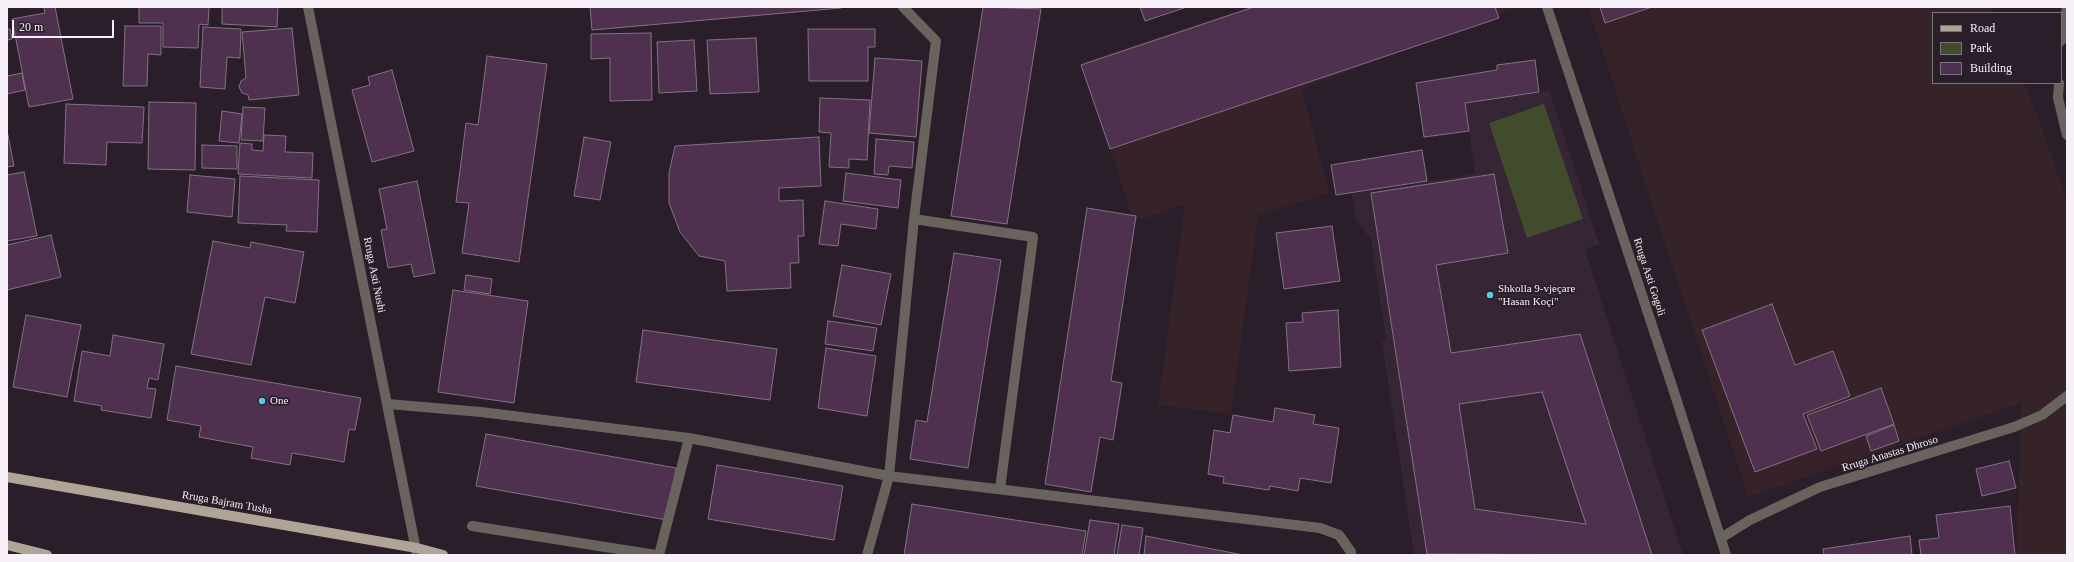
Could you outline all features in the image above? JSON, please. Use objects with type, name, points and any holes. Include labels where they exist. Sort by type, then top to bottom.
[{"type":"main road","name":"Rruga Bajram Tusha","points":[[7,477],[417,552],[443,555]]},
{"type":"main road","points":[[7,545],[46,555]]},
{"type":"street","name":"Rruga Asti Nushi","points":[[308,7],[417,552]]},
{"type":"street","points":[[867,555],[888,476],[914,219],[936,41],[903,7]]},
{"type":"street","name":"Rruga Asti Gogoli","points":[[1547,7],[1726,555]]},
{"type":"street","points":[[2062,35],[2067,7]]},
{"type":"street","points":[[2059,84],[2058,98],[2067,135]]},
{"type":"street","points":[[914,219],[1033,238],[1000,490]]},
{"type":"street","name":"Rruga Anastas Dhroso","points":[[1720,538],[1750,520],[1820,487],[2014,427],[2042,416],[2067,396]]},
{"type":"street","points":[[388,404],[481,412],[689,438],[888,476],[1320,528],[1339,535],[1351,552],[1351,555]]},
{"type":"street","points":[[659,555],[689,438]]},
{"type":"street","points":[[472,526],[656,555]]},
{"type":"shaded area","points":[[1248,7],[1518,7],[1302,89],[1329,193],[1258,215],[1231,414],[1158,405],[1185,204],[1134,222],[1082,62]]},
{"type":"shaded area","points":[[1588,7],[1992,7],[1994,12],[1932,12],[1932,84],[2024,84],[2039,120],[2067,202],[2067,555],[2017,555],[2021,403],[1748,497]]},
{"type":"shaded area","name":"Shkolla 9-vjeçare \"Hasan Koçi\"","points":[[1549,90],[1599,244],[1585,249],[1683,555],[1414,555],[1382,342],[1386,340],[1371,240],[1356,220],[1352,194],[1475,174],[1465,103]]},
{"type":"green space","points":[[1544,104],[1583,219],[1527,238],[1489,123]]},
{"type":"building","points":[[44,7],[55,7],[73,99],[29,107],[12,19],[45,13]]},
{"type":"building","points":[[139,7],[209,7],[208,25],[199,24],[198,48],[163,47],[163,23],[139,23]]},
{"type":"building","points":[[222,7],[278,7],[277,27],[222,24]]},
{"type":"building","points":[[590,7],[841,7],[841,8],[592,30]]},
{"type":"building","points":[[983,7],[1041,9],[1007,224],[951,216]]},
{"type":"building","points":[[1140,7],[1187,7],[1145,21]]},
{"type":"building","points":[[1254,7],[1495,7],[1499,18],[1110,149],[1081,65]]},
{"type":"building","points":[[1600,7],[1652,7],[1605,23]]},
{"type":"building","points":[[125,26],[161,26],[161,55],[148,54],[147,86],[123,86]]},
{"type":"building","points":[[203,27],[241,29],[240,58],[227,57],[225,89],[200,87]]},
{"type":"building","points":[[292,28],[299,95],[249,100],[248,95],[242,93],[239,87],[241,81],[246,78],[242,32]]},
{"type":"building","points":[[7,29],[10,29],[12,39],[7,40]]},
{"type":"building","points":[[808,29],[875,29],[875,47],[868,47],[868,81],[809,81]]},
{"type":"building","points":[[651,33],[652,100],[610,101],[610,58],[591,59],[591,34]]},
{"type":"building","points":[[756,38],[759,92],[710,94],[707,40]]},
{"type":"building","points":[[694,40],[697,91],[659,93],[657,42]]},
{"type":"building","points":[[487,56],[547,64],[519,262],[462,253],[469,203],[456,202],[466,123],[478,125]]},
{"type":"building","points":[[875,58],[922,61],[916,137],[869,133]]},
{"type":"building","points":[[1535,60],[1539,92],[1465,103],[1469,131],[1424,137],[1416,83],[1497,70],[1497,65]]},
{"type":"building","points":[[392,70],[414,151],[372,162],[352,90],[370,85],[368,77]]},
{"type":"building","points":[[22,73],[25,90],[7,94],[7,76]]},
{"type":"building","points":[[820,98],[870,100],[867,160],[849,159],[849,168],[829,167],[831,133],[819,132]]},
{"type":"building","points":[[149,102],[196,103],[195,170],[148,169]]},
{"type":"building","points":[[66,104],[144,107],[142,143],[107,142],[106,165],[64,163]]},
{"type":"building","points":[[243,107],[265,108],[263,141],[241,140]]},
{"type":"building","points":[[222,111],[242,114],[239,143],[219,141]]},
{"type":"building","points":[[7,130],[14,166],[7,167]]},
{"type":"building","points":[[264,135],[286,136],[285,152],[313,153],[312,178],[238,174],[240,143],[252,144],[252,150],[263,151]]},
{"type":"building","points":[[584,137],[611,142],[600,200],[574,196]]},
{"type":"building","points":[[819,137],[821,186],[779,188],[779,201],[803,200],[804,236],[798,236],[799,263],[790,263],[791,288],[727,291],[725,261],[699,256],[680,232],[669,203],[669,173],[675,146]]},
{"type":"building","points":[[876,139],[914,142],[912,168],[889,166],[888,175],[874,174]]},
{"type":"building","points":[[202,145],[237,146],[237,169],[202,168]]},
{"type":"building","points":[[1422,150],[1427,181],[1336,195],[1331,165]]},
{"type":"building","points":[[24,172],[37,236],[7,241],[7,175]]},
{"type":"building","points":[[846,173],[901,180],[898,208],[843,201]]},
{"type":"building","points":[[1494,174],[1508,253],[1436,265],[1451,353],[1580,334],[1652,555],[1427,554],[1371,193]],"holes":[[[1542,392],[1586,524],[1475,509],[1459,404]]]},
{"type":"building","points":[[190,175],[235,179],[232,217],[187,212]]},
{"type":"building","points":[[240,176],[319,180],[317,232],[286,231],[287,225],[238,223]]},
{"type":"building","points":[[417,181],[435,273],[414,277],[411,264],[388,268],[381,230],[387,229],[379,189]]},
{"type":"building","points":[[825,201],[878,209],[876,229],[841,224],[838,246],[819,244]]},
{"type":"building","points":[[1087,208],[1136,216],[1111,381],[1122,383],[1113,440],[1100,437],[1091,492],[1045,484]]},
{"type":"building","points":[[1332,226],[1340,281],[1284,289],[1276,233]]},
{"type":"building","points":[[51,235],[61,277],[7,290],[7,245]]},
{"type":"building","points":[[213,241],[250,248],[251,242],[304,252],[295,303],[265,297],[251,365],[191,354]]},
{"type":"building","points":[[954,253],[1001,260],[968,468],[910,459],[916,420],[927,422]]},
{"type":"building","points":[[842,265],[891,274],[881,325],[833,316]]},
{"type":"building","points":[[466,275],[492,279],[490,294],[464,290]]},
{"type":"building","points":[[453,290],[528,301],[514,403],[438,392]]},
{"type":"building","points":[[1772,304],[1795,365],[1833,351],[1850,396],[1803,414],[1817,449],[1755,472],[1702,330]]},
{"type":"building","points":[[1338,310],[1341,367],[1289,371],[1286,323],[1303,322],[1302,313]]},
{"type":"building","points":[[26,315],[81,325],[67,397],[13,387]]},
{"type":"building","points":[[828,321],[877,328],[873,351],[825,344]]},
{"type":"building","points":[[643,330],[777,349],[770,400],[636,382]]},
{"type":"building","points":[[113,335],[164,344],[158,380],[149,378],[147,388],[156,389],[151,418],[101,410],[102,406],[74,401],[82,351],[110,356]]},
{"type":"building","points":[[826,348],[876,356],[867,416],[818,408]]},
{"type":"building","points":[[176,366],[361,398],[355,430],[349,429],[344,462],[292,453],[290,465],[251,458],[253,447],[199,437],[201,426],[167,420]]},
{"type":"building","points":[[1881,388],[1894,424],[1821,451],[1807,415]]},
{"type":"building","points":[[1275,408],[1315,415],[1313,424],[1339,428],[1331,483],[1300,478],[1298,491],[1270,486],[1269,490],[1223,483],[1224,477],[1208,474],[1214,430],[1230,433],[1233,415],[1273,422]]},
{"type":"building","points":[[1894,425],[1899,441],[1871,451],[1866,436]]},
{"type":"building","points":[[486,434],[676,468],[667,520],[476,486]]},
{"type":"building","points":[[2009,461],[2016,488],[1982,496],[1976,469]]},
{"type":"building","points":[[717,465],[843,486],[834,540],[708,519]]},
{"type":"building","points":[[912,504],[1086,531],[1082,555],[904,555]]},
{"type":"building","points":[[2010,506],[2015,555],[1921,555],[1919,540],[1939,538],[1936,515]]},
{"type":"building","points":[[1090,520],[1119,524],[1114,555],[1084,555]]},
{"type":"building","points":[[1122,525],[1143,528],[1139,555],[1117,555]]},
{"type":"building","points":[[1146,536],[1243,555],[1144,555]]},
{"type":"building","points":[[1910,536],[1912,555],[1824,555],[1823,549]]},
{"type":"place","name":"Shkolla 9-vjeçare \"Hasan Koçi\"","points":[[1490,295]]},
{"type":"place","name":"One","points":[[262,401]]}]
